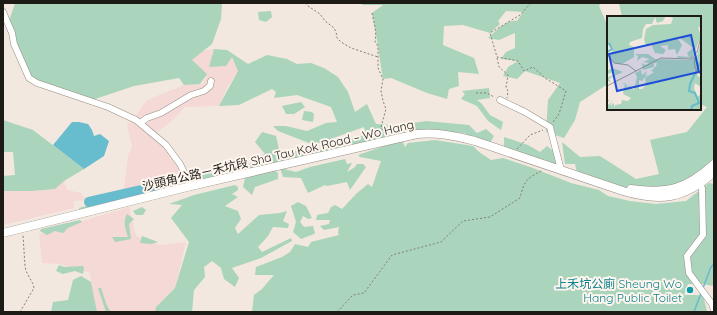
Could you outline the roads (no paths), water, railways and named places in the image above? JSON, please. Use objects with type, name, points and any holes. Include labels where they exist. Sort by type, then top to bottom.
[{"type":"main road","name":"沙頭角公路－禾坑段 Sha Tau Kok Road – Wo Hang","points":[[3,233],[192,186],[417,134],[444,134],[462,138],[645,197],[676,195],[688,191],[714,164]]},
{"type":"main road","name":"沙頭角公路－禾坑段 Sha Tau Kok Road – Wo Hang","points":[[698,181],[714,172]]},
{"type":"street","points":[[3,12],[28,78],[37,83],[108,107],[136,120],[166,145],[180,164],[192,186]]},
{"type":"street","points":[[140,123],[147,118],[161,113],[191,95],[204,91],[210,86],[211,81]]},
{"type":"street","points":[[500,100],[525,112],[550,127],[561,170]]},
{"type":"street","points":[[698,181],[702,188],[703,235],[687,256],[689,273],[712,304],[714,310]]},
{"type":"water","points":[[72,122],[88,124],[94,136],[100,134],[109,141],[104,156],[84,169],[53,145]]},
{"type":"waterway","points":[[89,202],[173,183]]},
{"type":"waterway","points":[[703,288],[711,267],[714,264]]},
{"type":"waterway","points":[[694,312],[701,293]]},
{"type":"place","name":"上禾坑公廁 Sheung Wo Hang Public Toilet","points":[[690,290]]}]
